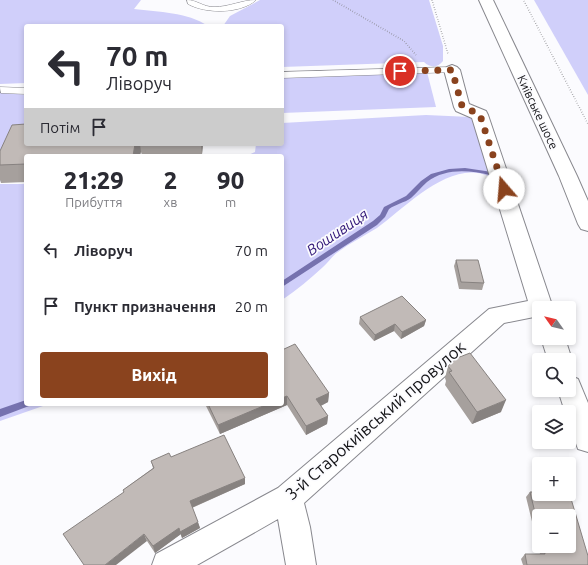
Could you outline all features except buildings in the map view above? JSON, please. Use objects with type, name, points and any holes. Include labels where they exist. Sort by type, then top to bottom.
[{"type":"street","name":"Київське шосе","points":[[486,0],[568,176],[588,224]]},
{"type":"street","points":[[452,70],[462,106],[480,115],[540,301]]},
{"type":"street","name":"3-й Старокиївський провулок","points":[[167,565],[288,498],[497,315],[532,310]]},
{"type":"street","points":[[573,397],[588,440]]},
{"type":"street","points":[[288,498],[301,565]]},
{"type":"lane","points":[[191,0],[191,2],[196,6],[220,9],[235,7],[252,0]]},
{"type":"lane","points":[[284,75],[452,70]]},
{"type":"lane","points":[[1,90],[24,91]]},
{"type":"path","points":[[333,0],[404,41],[430,70]]},
{"type":"path","points":[[432,0],[452,70]]},
{"type":"path","points":[[524,1],[588,124]]},
{"type":"shaded area","points":[[0,0],[141,0],[134,9],[182,15],[205,24],[24,24],[24,83],[0,84]]},
{"type":"shaded area","points":[[260,0],[429,0],[443,46],[443,61],[436,66],[429,65],[424,62],[284,67],[284,24],[224,24],[230,16]]},
{"type":"shaded area","points":[[534,0],[588,0],[588,95]]},
{"type":"shaded area","points":[[427,72],[436,107],[284,113],[284,77]]},
{"type":"shaded area","points":[[0,92],[24,95],[24,142],[17,142],[0,182]]},
{"type":"shaded area","points":[[426,115],[471,117],[474,120],[490,175],[488,176],[473,173],[459,174],[429,188],[414,198],[377,228],[336,254],[308,280],[284,299],[284,154],[250,154],[255,152],[256,146],[284,146],[284,123]]},
{"type":"shaded area","points":[[0,184],[24,184],[24,406],[43,406],[0,421]]},
{"type":"waterway","name":"Вошивиця","points":[[284,283],[375,223],[383,216],[386,208],[408,197],[423,182],[433,176],[457,170],[473,170],[490,173]]},
{"type":"waterway","name":"Вошивиця","points":[[0,413],[24,405]]},
{"type":"route","points":[[400,71],[452,70],[462,106],[480,115],[504,189]]}]
